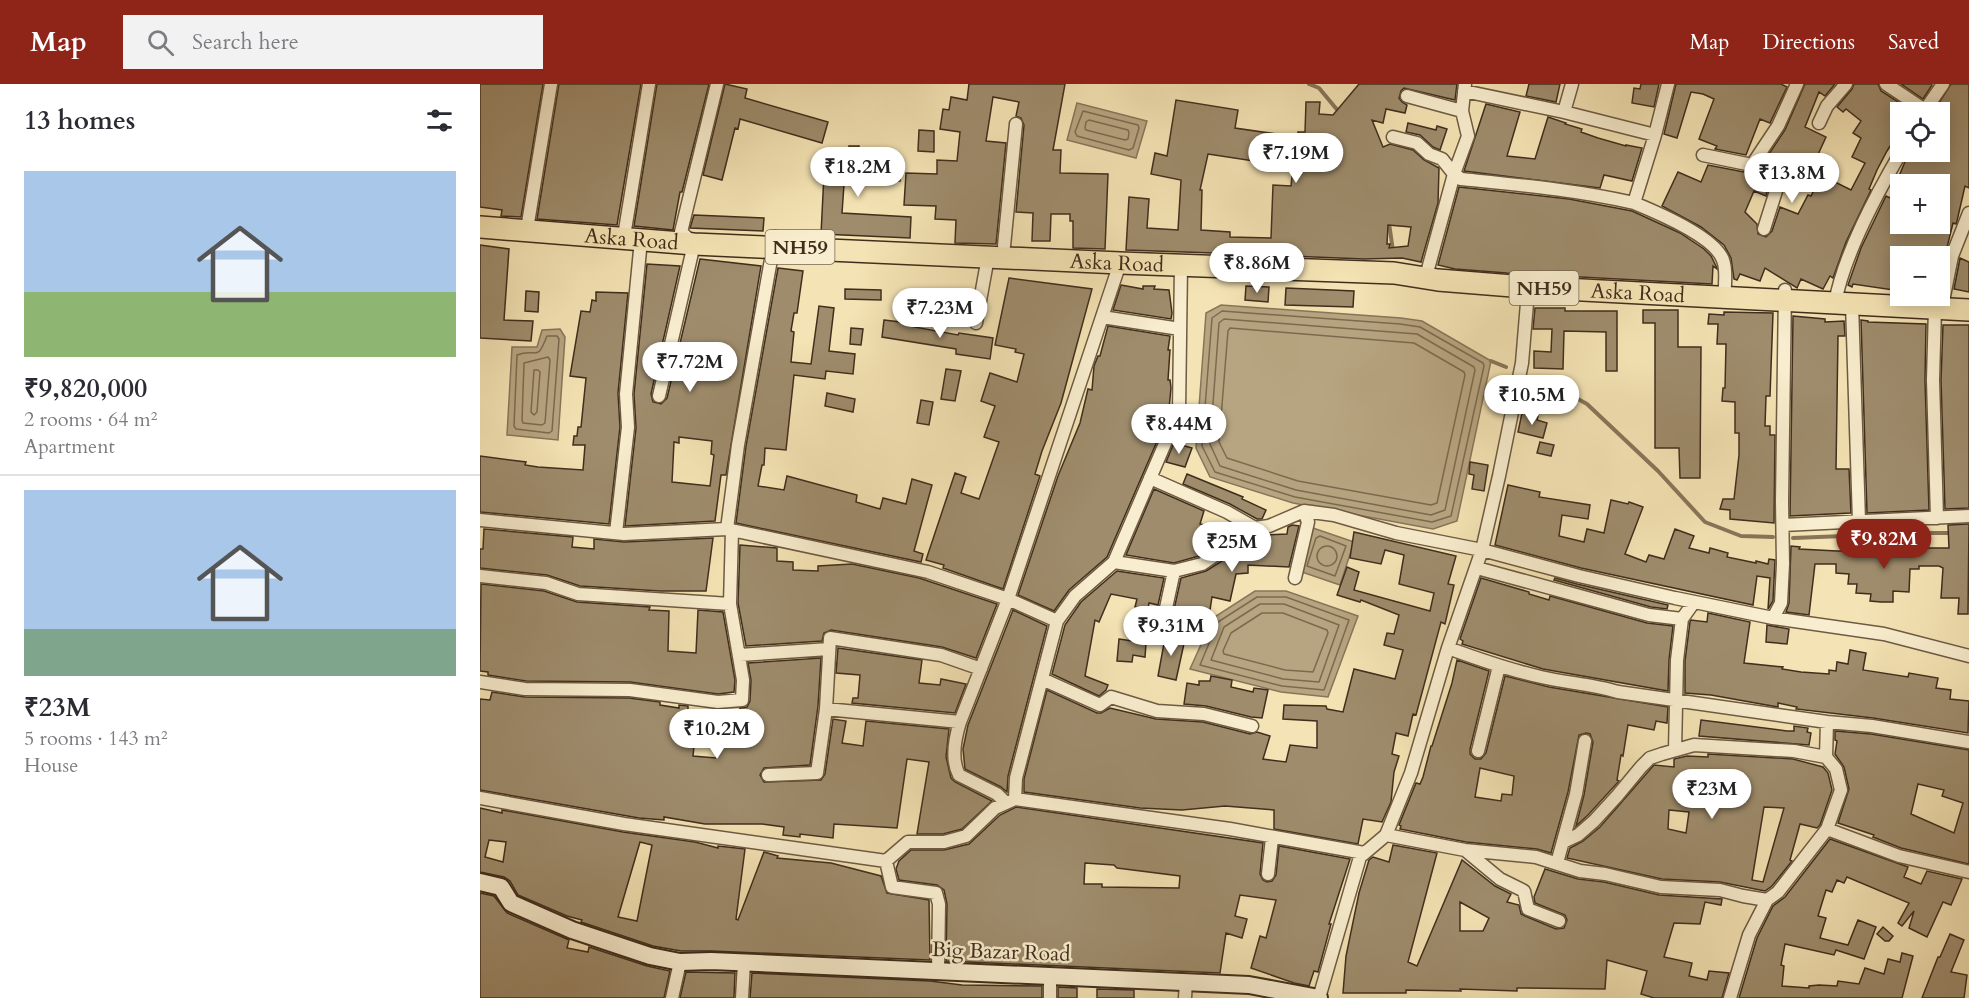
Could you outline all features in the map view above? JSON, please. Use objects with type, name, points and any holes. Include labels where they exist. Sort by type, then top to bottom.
[{"type":"highway","name":"NH59","points":[[480,218],[633,235]]},
{"type":"highway","name":"Aska Road","points":[[480,227],[1121,258],[1181,265],[1428,274]]},
{"type":"highway","name":"NH59","points":[[1121,258],[1269,256],[1525,283],[1890,300]]},
{"type":"highway","name":"NH59","points":[[1841,299],[1890,295]]},
{"type":"highway","name":"NH59","points":[[1950,299],[1969,297]]},
{"type":"highway","name":"NH59","points":[[1950,304],[1969,310]]},
{"type":"street","points":[[528,223],[551,84]]},
{"type":"street","points":[[616,533],[628,427],[626,394],[633,235],[649,84]]},
{"type":"street","points":[[659,396],[717,84]]},
{"type":"street","points":[[1564,112],[1572,84]]},
{"type":"street","points":[[1634,203],[1668,84]]},
{"type":"street","points":[[1752,165],[1778,126],[1797,84]]},
{"type":"street","points":[[1819,123],[1827,105],[1846,84]]},
{"type":"street","points":[[1886,84],[1911,102]]},
{"type":"street","points":[[1930,102],[1942,84]]},
{"type":"street","points":[[1428,274],[1454,174],[1468,136],[1462,111],[1464,87],[1655,135]]},
{"type":"street","points":[[1407,96],[1462,111]]},
{"type":"street","points":[[976,323],[996,252],[1016,124]]},
{"type":"street","points":[[1393,137],[1417,143],[1429,154],[1442,159],[1461,179],[1536,188],[1556,188],[1634,203],[1666,216],[1713,247],[1723,260],[1725,293]]},
{"type":"street","points":[[1702,154],[1782,172],[1764,229]]},
{"type":"street","points":[[1859,521],[1841,299],[1847,261],[1895,162]]},
{"type":"street","points":[[1950,262],[1969,213]]},
{"type":"street","points":[[480,682],[525,689],[630,690],[718,702],[742,700],[744,680],[730,604],[730,530],[738,445],[775,241]]},
{"type":"street","points":[[1121,258],[1008,598],[960,722],[955,748],[956,769],[959,775],[1010,801],[1230,829],[1364,853]]},
{"type":"street","points":[[1010,801],[1057,621],[1075,596],[1114,562],[1179,411],[1181,265]]},
{"type":"street","points":[[1319,998],[1360,857],[1386,835],[1411,773],[1448,648],[1477,568],[1522,363],[1527,303],[1525,283]]},
{"type":"street","points":[[1773,618],[1781,603],[1785,296]]},
{"type":"street","points":[[1936,306],[1933,391],[1937,518]]},
{"type":"street","points":[[1102,317],[1180,329]]},
{"type":"street","points":[[1150,478],[1227,512],[1255,528]]},
{"type":"street","points":[[1295,578],[1308,522],[1304,511]]},
{"type":"street","points":[[1114,562],[1174,571],[1202,564],[1255,528],[1269,526],[1304,511],[1334,515],[1396,533],[1482,550],[1579,576],[1694,602],[1773,618],[1884,634],[1969,656]]},
{"type":"street","points":[[1783,525],[1969,516]]},
{"type":"street","points":[[480,520],[616,533],[730,530],[928,572],[1008,598],[1057,621]]},
{"type":"street","points":[[1477,568],[1649,615],[1682,620]]},
{"type":"street","points":[[1161,631],[1174,571]]},
{"type":"street","points":[[480,576],[546,583],[578,594],[730,604]]},
{"type":"street","points":[[1675,750],[1677,660],[1682,620],[1694,602]]},
{"type":"street","points":[[768,775],[816,773],[826,709],[830,638],[941,655],[981,669]]},
{"type":"street","points":[[1448,648],[1500,666],[1542,677],[1618,692],[1827,722],[1872,726],[1969,742]]},
{"type":"street","points":[[740,655],[829,649]]},
{"type":"street","points":[[1478,751],[1500,666]]},
{"type":"street","points":[[1042,679],[1100,705],[1111,697],[1157,711],[1204,714],[1252,726]]},
{"type":"street","points":[[826,709],[960,722]]},
{"type":"street","points":[[1826,757],[1827,722]]},
{"type":"street","points":[[1557,863],[1576,794],[1585,741]]},
{"type":"street","points":[[1563,842],[1594,821],[1650,758],[1694,745],[1794,751],[1826,757],[1836,769],[1841,790],[1827,829],[1778,892],[1767,900],[1749,935],[1730,998]]},
{"type":"street","points":[[480,798],[624,824],[886,861],[908,842],[944,842],[966,836],[995,808],[1010,801]]},
{"type":"street","points":[[1827,829],[1899,856],[1969,872]]},
{"type":"street","points":[[1386,835],[1465,850],[1536,857],[1580,871],[1661,886],[1720,890],[1767,900]]},
{"type":"street","points":[[1268,874],[1272,838]]},
{"type":"street","points":[[1465,850],[1500,879],[1524,891],[1528,909],[1559,921]]},
{"type":"street","points":[[886,861],[892,887],[936,894],[939,904],[938,972]]},
{"type":"street","name":"Big Bazar Road","points":[[480,882],[501,887],[511,903],[572,930],[650,956],[680,962],[711,961],[1050,976],[1186,990],[1249,985],[1319,998]]},
{"type":"street","points":[[672,998],[680,962]]},
{"type":"street","points":[[742,998],[744,963]]},
{"type":"street","points":[[1050,976],[1050,998]]},
{"type":"water","points":[[1077,103],[1147,121],[1136,158],[1067,140]]},
{"type":"water","points":[[1221,305],[1422,321],[1491,361],[1457,521],[1433,529],[1293,503],[1210,477],[1196,448],[1206,313]]},
{"type":"water","points":[[560,329],[565,337],[558,440],[507,435],[512,347],[537,347],[542,330]]},
{"type":"water","points":[[1313,528],[1354,542],[1340,585],[1299,571]]},
{"type":"water","points":[[1255,591],[1286,591],[1358,616],[1328,697],[1281,692],[1190,669],[1213,618]]},
{"type":"building","points":[[480,84],[543,84],[521,217],[501,216],[502,210],[480,207]]},
{"type":"building","points":[[559,84],[641,84],[617,225],[537,219]]},
{"type":"building","points":[[657,84],[709,84],[682,192],[680,192],[673,230],[634,226]]},
{"type":"building","points":[[725,84],[747,89],[745,98],[828,122],[822,143],[740,119],[738,129],[735,128],[722,180],[703,175]]},
{"type":"building","points":[[969,84],[1065,84],[1053,150],[1061,150],[1060,173],[1108,174],[1105,249],[1073,248],[1073,221],[1070,221],[1070,214],[1051,214],[1050,241],[1032,241],[1033,213],[1016,212],[1024,125],[1021,118],[1016,116],[1019,102],[993,97],[986,141],[1006,143],[996,244],[955,243],[956,220],[935,219],[936,206],[904,205],[906,173],[937,174],[937,160],[957,161],[960,132],[940,129],[943,109],[949,110],[951,97],[967,100]]},
{"type":"building","points":[[1359,84],[1457,84],[1455,100],[1404,88],[1399,98],[1407,105],[1405,113],[1386,109],[1383,123],[1372,120],[1383,147],[1390,144],[1413,150],[1424,160],[1439,168],[1438,203],[1421,262],[1402,258],[1289,256],[1289,246],[1273,244],[1272,255],[1126,250],[1129,197],[1149,199],[1147,228],[1178,230],[1181,180],[1151,174],[1155,153],[1167,156],[1176,100],[1238,110],[1235,128],[1297,137],[1298,132],[1305,132],[1306,102],[1320,102],[1319,114],[1333,115]],"holes":[[[1208,154],[1293,167],[1291,186],[1273,185],[1271,238],[1230,237],[1230,232],[1201,230],[1202,190],[1200,190]],[[1388,225],[1411,227],[1408,246],[1389,248],[1390,244],[1387,244]]]},
{"type":"building","points":[[1529,84],[1560,84],[1556,102],[1526,96]]},
{"type":"building","points":[[1641,84],[1659,84],[1654,107],[1632,103],[1634,88],[1640,89]]},
{"type":"building","points":[[1676,84],[1781,84],[1787,87],[1770,123],[1760,119],[1746,155],[1715,149],[1717,146],[1699,139],[1714,99],[1703,94],[1691,92],[1677,138],[1664,134]]},
{"type":"building","points":[[1805,84],[1835,84],[1825,96],[1819,92],[1805,127],[1826,137],[1809,174],[1780,161],[1779,163],[1765,160],[1785,130]]},
{"type":"building","points":[[1854,84],[1878,84],[1881,91],[1898,102],[1890,102],[1890,146],[1877,170],[1869,189],[1871,190],[1846,242],[1833,278],[1830,276],[1823,289],[1801,279],[1797,288],[1765,268],[1760,281],[1740,274],[1737,280],[1734,279],[1731,258],[1724,245],[1701,227],[1662,206],[1678,172],[1701,182],[1708,165],[1757,177],[1758,175],[1771,178],[1766,196],[1754,191],[1745,212],[1757,224],[1758,234],[1766,237],[1772,231],[1780,207],[1798,214],[1808,195],[1811,196],[1821,175],[1851,190],[1865,163],[1852,157],[1861,138],[1853,133],[1861,121],[1846,109],[1843,112],[1837,107]]},
{"type":"building","points":[[1901,84],[1931,84],[1932,85],[1923,99]]},
{"type":"building","points":[[1951,84],[1969,84],[1969,188],[1965,186],[1957,221],[1956,224],[1953,223],[1947,246],[1890,246],[1890,290],[1853,284],[1852,287],[1848,285],[1861,248],[1886,196],[1890,198],[1890,234],[1950,234],[1950,174],[1900,174],[1905,162],[1950,162],[1950,102],[1939,102]]},
{"type":"building","points":[[1486,104],[1520,112],[1507,156],[1535,159],[1548,117],[1582,129],[1581,132],[1598,138],[1642,148],[1632,181],[1604,175],[1600,188],[1464,171]]},
{"type":"building","points":[[1408,123],[1436,130],[1437,126],[1447,129],[1440,150],[1420,135],[1406,132]]},
{"type":"building","points":[[919,130],[934,131],[934,152],[918,151]]},
{"type":"building","points":[[849,146],[859,146],[858,154],[874,155],[874,160],[901,161],[900,181],[880,180],[880,174],[845,170],[842,213],[911,217],[910,238],[821,234],[825,154],[849,155]]},
{"type":"building","points":[[1459,187],[1569,199],[1632,211],[1680,233],[1704,249],[1711,256],[1717,269],[1713,266],[1712,284],[1507,273],[1455,269],[1438,265]]},
{"type":"building","points":[[694,215],[764,218],[763,231],[690,228]]},
{"type":"building","points":[[480,245],[509,249],[504,320],[533,321],[531,341],[480,338]]},
{"type":"building","points":[[1960,258],[1969,262],[1969,292],[1954,289]]},
{"type":"building","points":[[700,259],[761,266],[726,475],[721,475],[715,521],[625,526],[636,428],[634,394],[647,264],[680,266],[651,394],[653,402],[661,404],[667,398]],"holes":[[[679,437],[712,441],[711,454],[714,455],[710,486],[672,482],[674,442],[679,443]]]},
{"type":"building","points":[[778,268],[803,271],[797,313],[794,313],[791,331],[794,332],[791,362],[811,364],[819,306],[834,308],[829,351],[855,354],[853,374],[826,371],[825,379],[794,375],[786,450],[765,448],[764,465],[762,465],[758,486],[784,490],[787,476],[857,495],[856,502],[880,509],[883,498],[906,504],[912,479],[932,485],[914,551],[923,554],[921,562],[736,523],[746,446]]},
{"type":"building","points":[[1009,278],[1092,289],[1061,403],[1035,474],[1040,476],[1003,589],[926,560],[955,473],[966,477],[961,493],[979,499],[999,442],[984,437],[995,406],[981,401],[990,373],[1017,382],[1024,354],[1015,352],[1016,349],[995,345]]},
{"type":"building","points":[[1121,285],[1143,289],[1143,286],[1155,286],[1154,289],[1169,290],[1171,319],[1113,310]]},
{"type":"building","points":[[1246,286],[1269,287],[1268,302],[1245,300]]},
{"type":"building","points":[[1286,288],[1354,291],[1353,307],[1285,305]]},
{"type":"building","points":[[845,289],[881,290],[881,300],[845,299]]},
{"type":"building","points":[[526,291],[539,292],[538,312],[525,311]]},
{"type":"building","points":[[596,292],[628,293],[618,393],[620,427],[609,524],[480,512],[480,456],[526,462],[525,465],[538,467],[583,470],[585,445],[573,445],[578,427],[581,427],[586,378],[570,376],[581,311],[590,312],[592,300],[596,301]]},
{"type":"building","points":[[1535,308],[1565,308],[1565,311],[1617,311],[1617,371],[1606,371],[1606,332],[1564,331],[1563,369],[1534,368],[1534,351],[1551,352],[1552,329],[1533,329]]},
{"type":"building","points":[[1643,310],[1678,310],[1678,347],[1701,347],[1700,478],[1680,478],[1679,448],[1655,448],[1655,323],[1643,323]]},
{"type":"building","points":[[1724,312],[1773,313],[1770,396],[1766,396],[1765,426],[1770,426],[1770,435],[1775,435],[1774,523],[1730,519],[1730,510],[1720,509],[1723,499],[1734,499],[1739,455],[1739,433],[1735,433],[1735,402],[1722,401],[1723,388],[1725,388],[1726,344],[1717,344],[1718,324],[1708,324],[1709,314],[1724,315]]},
{"type":"building","points":[[1793,316],[1825,319],[1825,322],[1844,321],[1845,336],[1838,336],[1836,469],[1849,469],[1851,513],[1790,516]]},
{"type":"building","points":[[884,320],[909,323],[909,326],[958,335],[959,333],[993,338],[990,359],[956,354],[956,349],[882,337]]},
{"type":"building","points":[[1861,320],[1926,324],[1925,380],[1929,510],[1867,513]]},
{"type":"building","points":[[1943,325],[1969,325],[1969,508],[1945,509],[1941,380]]},
{"type":"building","points":[[1108,326],[1170,336],[1168,380],[1170,380],[1171,388],[1169,409],[1171,409],[1107,557],[1069,590],[1054,611],[1018,595],[1058,476],[1080,423],[1088,389],[1092,390],[1094,366],[1100,356]]},
{"type":"building","points":[[851,328],[863,329],[861,345],[850,344]]},
{"type":"building","points":[[946,369],[961,371],[955,401],[941,399]]},
{"type":"building","points":[[827,393],[855,399],[853,412],[825,406]]},
{"type":"building","points":[[921,400],[933,402],[929,425],[917,423]]},
{"type":"building","points":[[1522,413],[1538,416],[1537,420],[1547,423],[1543,438],[1518,432]]},
{"type":"building","points":[[1540,442],[1554,445],[1551,456],[1537,453]]},
{"type":"building","points":[[1174,443],[1192,448],[1185,467],[1166,462]]},
{"type":"building","points":[[1470,462],[1488,465],[1484,491],[1472,489],[1474,475],[1469,474]]},
{"type":"building","points":[[1187,474],[1243,497],[1242,499],[1266,510],[1262,519],[1257,519],[1230,504],[1183,484]]},
{"type":"building","points":[[1508,485],[1540,492],[1539,497],[1590,505],[1588,519],[1562,515],[1559,536],[1584,542],[1587,529],[1604,533],[1611,500],[1628,504],[1629,502],[1643,507],[1625,554],[1646,562],[1649,555],[1664,559],[1675,529],[1694,536],[1689,548],[1709,553],[1710,548],[1728,553],[1727,557],[1756,563],[1756,561],[1768,564],[1769,559],[1775,560],[1773,601],[1768,609],[1770,578],[1757,576],[1753,605],[1581,568],[1495,545]]},
{"type":"building","points":[[1154,489],[1204,511],[1200,524],[1216,527],[1213,546],[1199,556],[1174,563],[1126,555]]},
{"type":"building","points":[[1969,524],[1968,614],[1958,614],[1959,598],[1941,598],[1943,568],[1939,566],[1919,566],[1919,569],[1910,569],[1909,592],[1893,591],[1893,602],[1881,602],[1870,601],[1871,594],[1856,593],[1857,584],[1848,584],[1849,574],[1836,573],[1836,564],[1815,564],[1809,615],[1786,612],[1789,603],[1791,546],[1800,547],[1799,549],[1837,551],[1850,551],[1850,547],[1949,548],[1948,525]]},
{"type":"building","points":[[1299,526],[1289,567],[1248,565],[1248,573],[1236,574],[1230,601],[1212,597],[1210,610],[1203,608],[1200,620],[1173,614],[1181,578],[1206,571],[1249,544],[1266,544],[1267,535],[1287,534],[1288,527]]},
{"type":"building","points":[[484,529],[573,537],[572,547],[594,549],[594,539],[624,542],[713,538],[706,591],[660,591],[580,586],[547,575],[480,568],[480,549],[483,549]]},
{"type":"building","points":[[1354,532],[1456,556],[1448,584],[1454,585],[1445,624],[1441,622],[1416,715],[1413,714],[1408,736],[1396,733],[1392,754],[1399,756],[1394,772],[1391,802],[1382,822],[1363,819],[1358,844],[1274,829],[1274,810],[1225,806],[1182,810],[1140,808],[1024,792],[1024,779],[1047,690],[1097,713],[1110,708],[1156,719],[1203,722],[1250,734],[1257,732],[1270,736],[1263,759],[1286,762],[1290,745],[1317,748],[1317,721],[1283,719],[1284,705],[1326,706],[1327,709],[1343,712],[1354,669],[1395,679],[1403,650],[1384,645],[1387,633],[1394,634],[1399,615],[1361,600],[1360,602],[1337,595],[1347,567],[1359,572],[1354,590],[1430,611],[1434,593],[1399,584],[1404,555],[1385,550],[1381,564],[1350,558]]},
{"type":"building","points":[[740,545],[777,548],[777,561],[793,562],[793,570],[818,571],[818,566],[852,564],[919,578],[997,604],[976,658],[942,647],[831,630],[824,633],[822,641],[746,646],[738,603]]},
{"type":"building","points":[[1117,571],[1164,578],[1158,605],[1149,603],[1148,609],[1135,607],[1137,599],[1111,594],[1099,622],[1095,620],[1085,676],[1108,685],[1099,696],[1052,674],[1065,625],[1081,602]]},
{"type":"building","points":[[1481,578],[1549,600],[1550,596],[1647,623],[1673,626],[1668,691],[1543,669],[1462,644],[1463,641],[1460,639]]},
{"type":"building","points":[[1555,578],[1668,605],[1667,609],[1651,607],[1554,580]]},
{"type":"building","points":[[481,584],[544,591],[577,602],[650,607],[649,610],[669,611],[668,651],[696,653],[698,610],[723,612],[735,680],[734,692],[718,694],[630,682],[526,681],[488,675],[488,672],[480,671]]},
{"type":"building","points":[[1013,610],[1047,626],[1008,776],[1007,792],[965,769],[963,749],[968,725]]},
{"type":"building","points":[[1708,613],[1750,622],[1744,663],[1829,674],[1829,670],[1836,671],[1837,662],[1848,664],[1850,650],[1866,653],[1863,670],[1908,677],[1909,673],[1938,678],[1936,688],[1951,690],[1950,699],[1969,701],[1968,733],[1796,709],[1797,707],[1778,703],[1778,707],[1711,695],[1685,693],[1685,661],[1690,622],[1691,620],[1707,622]]},
{"type":"building","points":[[1767,625],[1789,629],[1787,644],[1766,642]]},
{"type":"building","points":[[1168,636],[1185,639],[1176,680],[1158,676],[1165,638]]},
{"type":"building","points":[[1119,639],[1146,643],[1145,657],[1133,655],[1132,662],[1117,661]]},
{"type":"building","points":[[838,648],[922,660],[919,683],[940,685],[941,679],[966,684],[955,713],[852,703],[853,698],[858,698],[860,675],[836,673]]},
{"type":"building","points":[[821,658],[818,706],[810,765],[764,768],[760,775],[764,782],[821,780],[825,774],[833,719],[846,721],[842,743],[863,746],[866,721],[949,729],[946,757],[951,778],[992,801],[962,829],[943,834],[917,834],[929,762],[907,759],[897,828],[834,824],[833,838],[800,834],[800,837],[783,835],[784,827],[762,824],[705,824],[664,817],[664,820],[639,818],[480,790],[480,699],[490,700],[492,692],[525,697],[629,698],[660,702],[660,705],[679,708],[679,705],[688,706],[688,712],[698,714],[739,717],[740,708],[747,707],[750,701],[751,680],[748,663]],"holes":[[[696,727],[718,730],[716,758],[693,756]]]},
{"type":"building","points":[[1457,660],[1489,671],[1470,749],[1470,754],[1475,759],[1481,759],[1486,753],[1505,676],[1549,687],[1668,707],[1667,723],[1656,721],[1654,730],[1628,725],[1623,756],[1621,755],[1617,780],[1619,781],[1576,826],[1593,742],[1590,734],[1579,735],[1568,792],[1551,853],[1537,849],[1466,842],[1400,829],[1399,825],[1416,783],[1420,784],[1423,777]],"holes":[[[1480,768],[1514,776],[1512,795],[1502,794],[1501,801],[1475,797]]]},
{"type":"building","points":[[1211,676],[1232,680],[1231,687],[1253,692],[1254,688],[1268,690],[1262,718],[1206,706],[1184,704],[1187,683],[1199,685],[1199,681],[1210,681]]},
{"type":"building","points":[[1701,720],[1787,731],[1794,731],[1794,726],[1808,728],[1807,732],[1811,733],[1809,745],[1699,736]]},
{"type":"building","points":[[1835,731],[1871,734],[1969,750],[1969,864],[1901,848],[1873,837],[1874,835],[1838,823],[1849,789],[1844,767],[1835,754],[1837,741]],"holes":[[[1918,784],[1944,790],[1942,796],[1963,803],[1954,833],[1911,814]]]},
{"type":"building","points":[[1708,754],[1793,759],[1823,767],[1828,773],[1832,790],[1820,825],[1817,828],[1800,824],[1790,860],[1792,861],[1772,886],[1765,891],[1720,882],[1662,879],[1567,858],[1570,848],[1600,827],[1654,765],[1674,767],[1674,759],[1687,756],[1708,757]],"holes":[[[1764,807],[1784,808],[1763,882],[1752,880]],[[1669,810],[1689,812],[1686,833],[1668,829]]]},
{"type":"building","points":[[1016,807],[1263,843],[1260,874],[1267,882],[1272,881],[1276,875],[1279,846],[1350,859],[1329,924],[1331,924],[1318,972],[1314,971],[1309,986],[1251,968],[1260,936],[1266,938],[1276,900],[1240,895],[1235,916],[1247,919],[1242,938],[1226,933],[1220,973],[946,961],[947,904],[944,890],[937,885],[899,880],[896,869],[899,861],[911,850],[944,850],[969,844],[1000,815]],"holes":[[[1085,863],[1114,865],[1117,868],[1180,876],[1179,888],[1102,887],[1102,884],[1084,884]]]},
{"type":"building","points":[[480,808],[695,842],[718,848],[718,846],[745,849],[736,919],[738,920],[764,852],[778,856],[777,858],[831,863],[881,876],[887,893],[929,900],[930,960],[681,951],[653,946],[581,922],[582,920],[518,895],[510,881],[504,877],[480,872]],"holes":[[[489,840],[506,842],[503,862],[485,857]],[[640,842],[652,845],[637,921],[618,917]]]},
{"type":"building","points":[[1830,839],[1908,867],[1904,877],[1921,884],[1927,871],[1962,879],[1951,905],[1943,902],[1927,937],[1909,928],[1914,911],[1902,926],[1898,923],[1909,903],[1847,877],[1844,883],[1837,880],[1832,892],[1826,890],[1818,916],[1826,918],[1820,938],[1848,945],[1858,920],[1876,927],[1864,959],[1836,950],[1834,955],[1785,944],[1781,965],[1784,966],[1782,986],[1809,988],[1809,986],[1819,985],[1837,986],[1838,981],[1859,984],[1865,968],[1884,974],[1888,959],[1900,962],[1902,953],[1913,956],[1902,998],[1739,998],[1757,938],[1773,906],[1785,897]]},
{"type":"building","points":[[1393,845],[1437,853],[1408,962],[1417,966],[1462,860],[1495,886],[1511,894],[1507,902],[1519,905],[1521,914],[1556,929],[1564,928],[1567,920],[1565,915],[1535,903],[1534,897],[1545,869],[1578,879],[1604,882],[1659,895],[1722,899],[1721,905],[1705,902],[1700,924],[1674,923],[1664,957],[1692,963],[1689,976],[1707,980],[1709,971],[1729,973],[1722,998],[1654,998],[1641,994],[1647,971],[1607,960],[1605,989],[1517,988],[1517,991],[1460,989],[1461,991],[1406,990],[1406,993],[1343,993],[1346,956],[1359,893],[1369,860],[1373,857],[1389,862]],"holes":[[[1460,902],[1489,918],[1483,931],[1460,931]]]},
{"type":"building","points":[[480,893],[494,896],[507,913],[569,940],[567,948],[588,952],[589,947],[670,971],[664,998],[480,998]]},
{"type":"building","points":[[1883,927],[1893,936],[1889,941],[1885,941],[1877,934]]},
{"type":"building","points":[[1950,934],[1964,940],[1951,972],[1967,975],[1964,998],[1922,998],[1938,957]]},
{"type":"building","points":[[686,972],[735,973],[734,998],[680,998]]},
{"type":"building","points":[[752,973],[930,981],[962,985],[1042,986],[1042,998],[750,998]]},
{"type":"building","points":[[1058,987],[1077,988],[1077,998],[1058,998]]},
{"type":"building","points":[[1097,989],[1134,990],[1134,998],[1097,998]]},
{"type":"waterway","points":[[1309,84],[1319,88],[1339,112]]},
{"type":"waterway","points":[[1389,223],[1393,251]]},
{"type":"waterway","points":[[1491,361],[1506,367]]},
{"type":"waterway","points":[[1540,378],[1587,404],[1658,471],[1705,522],[1741,536],[1773,537]]},
{"type":"waterway","points":[[1793,538],[1951,533]]}]
